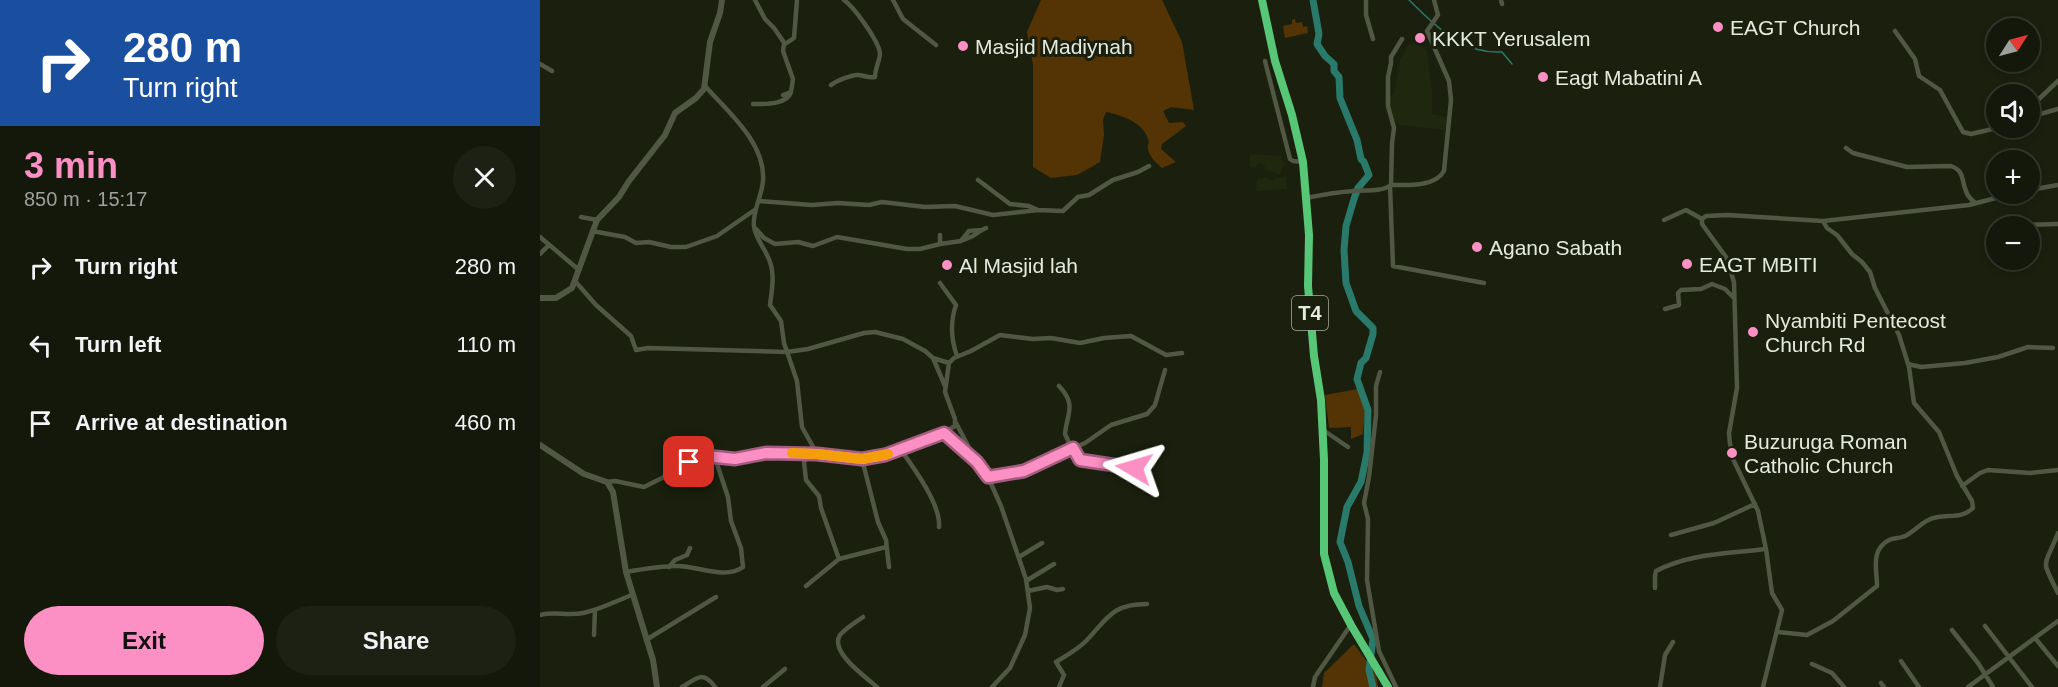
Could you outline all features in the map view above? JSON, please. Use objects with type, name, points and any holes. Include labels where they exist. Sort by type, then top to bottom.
[{"type":"highway","name":"T4","points":[[1262,0],[1275,61],[1292,115],[1303,162],[1308,235],[1308,286],[1323,430],[1324,554],[1334,592],[1351,626],[1388,687]]},
{"type":"main road","points":[[540,298],[556,298],[572,288],[597,220],[619,197],[665,135],[675,113],[696,98],[705,86],[710,42],[722,0]]},
{"type":"main road","points":[[540,445],[584,474],[607,482],[613,492],[626,572],[653,660],[657,687]]},
{"type":"street","points":[[753,105],[785,100],[790,96],[793,75],[783,51],[784,44],[765,19],[755,0]]},
{"type":"street","points":[[784,44],[794,38],[797,0]]},
{"type":"street","points":[[831,85],[853,75],[870,78],[875,76],[879,57],[879,49],[872,33],[854,9],[844,0]]},
{"type":"street","points":[[893,0],[903,19],[936,45]]},
{"type":"street","points":[[1366,0],[1366,15],[1373,39]]},
{"type":"street","points":[[1306,198],[1432,181],[1440,177],[1444,171],[1451,100],[1449,81],[1427,32],[1438,15],[1434,0]]},
{"type":"street","points":[[1895,30],[1915,59],[1919,76],[1940,90],[1963,132],[1971,134],[1986,131]]},
{"type":"street","points":[[1402,39],[1391,57],[1388,77],[1388,111],[1394,126],[1391,186],[1393,266],[1484,283]]},
{"type":"street","points":[[1275,61],[1262,62],[1290,159],[1303,162]]},
{"type":"street","points":[[540,64],[552,71]]},
{"type":"street","points":[[2040,98],[2058,81]]},
{"type":"street","points":[[705,86],[738,121],[752,140],[763,172],[763,183],[753,224],[769,259],[774,286],[770,305],[781,321],[784,343],[798,387],[802,427],[817,454]]},
{"type":"street","points":[[783,95],[791,92]]},
{"type":"street","points":[[2040,114],[2058,109]]},
{"type":"street","points":[[1846,148],[1853,153],[1906,167],[1951,166],[1958,168],[1962,173],[1966,193],[1975,203]]},
{"type":"street","points":[[759,201],[812,205],[838,203],[869,205],[882,202],[925,207],[955,206],[993,215],[1038,210],[1065,210],[1078,197],[1089,195],[1113,180],[1149,166]]},
{"type":"street","points":[[978,180],[1006,202],[1038,210]]},
{"type":"street","points":[[2040,188],[2058,185]]},
{"type":"street","points":[[1702,219],[1706,216],[1727,215],[1823,222],[1986,200]]},
{"type":"street","points":[[592,231],[625,237],[636,243],[649,242],[671,247],[686,247],[717,236],[756,209]]},
{"type":"street","points":[[1664,220],[1686,210],[1702,219]]},
{"type":"street","points":[[581,217],[597,220]]},
{"type":"street","points":[[1702,219],[1702,224],[1731,267],[1734,282],[1737,388],[1729,437],[1733,459],[1755,504],[1766,549],[1772,593],[1782,610],[1762,687]]},
{"type":"street","points":[[1777,632],[1807,635],[1833,621],[1877,586],[1875,562],[1888,540],[1903,537],[1923,521],[1960,515],[1972,510],[1972,501],[1962,486],[1939,432],[1914,403],[1908,364],[1895,326],[1875,288],[1870,272],[1823,222]]},
{"type":"street","points":[[753,224],[764,238],[775,244],[798,242],[813,246],[837,237],[908,249],[961,241],[984,229]]},
{"type":"street","points":[[2040,225],[2058,224]]},
{"type":"street","points":[[940,235],[940,244]]},
{"type":"street","points":[[540,237],[579,270]]},
{"type":"street","points":[[540,254],[549,245]]},
{"type":"street","points":[[575,281],[596,305],[631,336],[636,350],[648,348],[787,352],[875,332],[903,339],[933,358],[950,363]]},
{"type":"street","points":[[940,283],[956,304],[952,315],[952,335],[957,356]]},
{"type":"street","points":[[1665,309],[1679,305],[1678,293],[1681,290],[1701,289],[1712,284],[1725,289],[1734,298]]},
{"type":"street","points":[[945,386],[950,363],[957,356],[1002,335],[1033,339],[1051,338],[1080,343],[1128,335],[1136,337],[1166,356],[1182,353]]},
{"type":"street","points":[[1908,364],[1921,367],[1965,363],[1998,357],[2028,346],[2053,348]]},
{"type":"street","points":[[933,358],[945,386],[956,423],[977,462],[988,477],[1001,506],[1028,591],[1030,608],[1024,638],[1010,668],[992,687]]},
{"type":"street","points":[[988,477],[1024,471],[1072,449],[1111,425],[1147,414],[1152,409],[1165,370]]},
{"type":"street","points":[[1380,372],[1376,386],[1376,415],[1364,503],[1368,519],[1367,580],[1379,651],[1396,687]]},
{"type":"street","points":[[1059,386],[1070,403],[1065,435],[1080,460],[1134,468]]},
{"type":"street","points":[[607,482],[615,481],[644,487],[689,462],[714,455],[735,459],[766,453],[817,454],[862,459],[901,450],[944,433],[953,428],[956,423]]},
{"type":"street","points":[[1323,430],[1348,447]]},
{"type":"street","points":[[944,433],[977,462]]},
{"type":"street","points":[[901,450],[928,492],[939,520],[939,527]]},
{"type":"street","points":[[810,454],[804,462],[806,480],[819,496],[839,559]]},
{"type":"street","points":[[626,572],[655,566],[730,572],[742,567],[741,548],[731,521],[728,497],[714,455]]},
{"type":"street","points":[[862,459],[886,547],[889,567]]},
{"type":"street","points":[[1962,486],[1988,470],[2030,473],[2058,470]]},
{"type":"street","points":[[1671,535],[1714,523],[1755,504]]},
{"type":"street","points":[[2058,533],[2047,556],[2045,566],[2058,593]]},
{"type":"street","points":[[1019,557],[1042,543]]},
{"type":"street","points":[[807,586],[839,559],[886,547]]},
{"type":"street","points":[[669,567],[675,560],[687,555],[690,548]]},
{"type":"street","points":[[1655,588],[1656,572],[1682,561],[1721,553],[1745,553],[1766,549]]},
{"type":"street","points":[[1026,581],[1054,564]]},
{"type":"street","points":[[1028,591],[1047,587],[1057,590],[1064,589]]},
{"type":"street","points":[[540,615],[551,612],[581,614],[632,595]]},
{"type":"street","points":[[646,640],[716,597]]},
{"type":"street","points":[[1060,687],[1064,675],[1056,662],[1082,645],[1116,609],[1147,604]]},
{"type":"street","points":[[594,635],[595,610]]},
{"type":"street","points":[[863,616],[842,633],[838,638],[838,645],[842,655],[878,687]]},
{"type":"street","points":[[1968,687],[2058,621]]},
{"type":"street","points":[[1313,687],[1316,677],[1351,626]]},
{"type":"street","points":[[1985,626],[2032,687]]},
{"type":"street","points":[[1952,630],[1993,687]]},
{"type":"street","points":[[2035,638],[2058,666]]},
{"type":"street","points":[[1660,687],[1665,655],[1673,642]]},
{"type":"street","points":[[1901,661],[1919,687]]},
{"type":"street","points":[[1812,664],[1832,673],[1844,687]]},
{"type":"street","points":[[763,687],[785,669]]},
{"type":"street","points":[[682,687],[699,677],[708,678],[715,687]]},
{"type":"shaded area","points":[[1041,0],[1162,0],[1182,42],[1194,110],[1171,107],[1163,111],[1169,123],[1183,122],[1186,126],[1162,144],[1161,149],[1176,162],[1162,168],[1150,155],[1148,139],[1141,128],[1125,117],[1106,112],[1103,120],[1104,135],[1100,162],[1077,175],[1051,178],[1033,167],[1033,65],[1027,32]]},
{"type":"shaded area","points":[[1295,19],[1296,23],[1302,22],[1303,27],[1307,26],[1308,33],[1285,38],[1283,26],[1292,24],[1292,20]]},
{"type":"shaded area","points":[[1409,44],[1422,46],[1427,52],[1432,91],[1432,114],[1447,117],[1448,130],[1399,125],[1390,116],[1389,98],[1394,93],[1400,60]]},
{"type":"shaded area","points":[[1250,154],[1281,156],[1285,166],[1282,167],[1280,174],[1264,170],[1265,165],[1258,163],[1256,168],[1250,167]]},
{"type":"shaded area","points":[[1268,177],[1268,180],[1275,181],[1275,178],[1286,177],[1287,189],[1256,191],[1257,179]]},
{"type":"shaded area","points":[[1358,389],[1365,411],[1363,434],[1351,439],[1351,427],[1329,428],[1325,395]]},
{"type":"shaded area","points":[[1354,644],[1376,674],[1378,687],[1322,687],[1324,673]]},
{"type":"waterway","points":[[1313,0],[1319,34],[1317,44],[1334,64],[1334,71],[1339,77],[1340,98],[1357,140],[1361,159],[1369,175],[1358,188],[1354,199],[1346,226],[1344,250],[1346,283],[1356,311],[1373,328],[1366,358],[1361,363],[1357,379],[1368,410],[1367,453],[1361,482],[1347,507],[1340,542],[1348,562],[1359,606],[1373,639],[1369,670],[1373,687]]},
{"type":"waterway","points":[[1409,0],[1450,36],[1474,48],[1502,52],[1512,64]]},
{"type":"slow traffic","points":[[792,453],[862,459],[888,454]]},
{"type":"place","name":"EAGT Church","points":[[1718,27]]},
{"type":"place","name":"KKKT Yerusalem","points":[[1420,38]]},
{"type":"place","name":"Masjid Madiynah","points":[[963,46]]},
{"type":"place","name":"Eagt Mabatini A","points":[[1543,77]]},
{"type":"place","name":"Agano Sabath","points":[[1477,247]]},
{"type":"place","name":"EAGT MBITI","points":[[1687,264]]},
{"type":"place","name":"Al Masjid lah","points":[[947,265]]},
{"type":"place","name":"Nyambiti Pentecost Church Rd","points":[[1753,332]]},
{"type":"place","name":"Buzuruga Roman Catholic Church","points":[[1732,453]]},
{"type":"route","points":[[689,462],[706,456],[716,455],[735,459],[766,453],[835,455],[862,459],[901,450],[944,433],[977,462],[988,477],[1024,471],[1073,448],[1077,457],[1085,462],[1134,468]]}]
